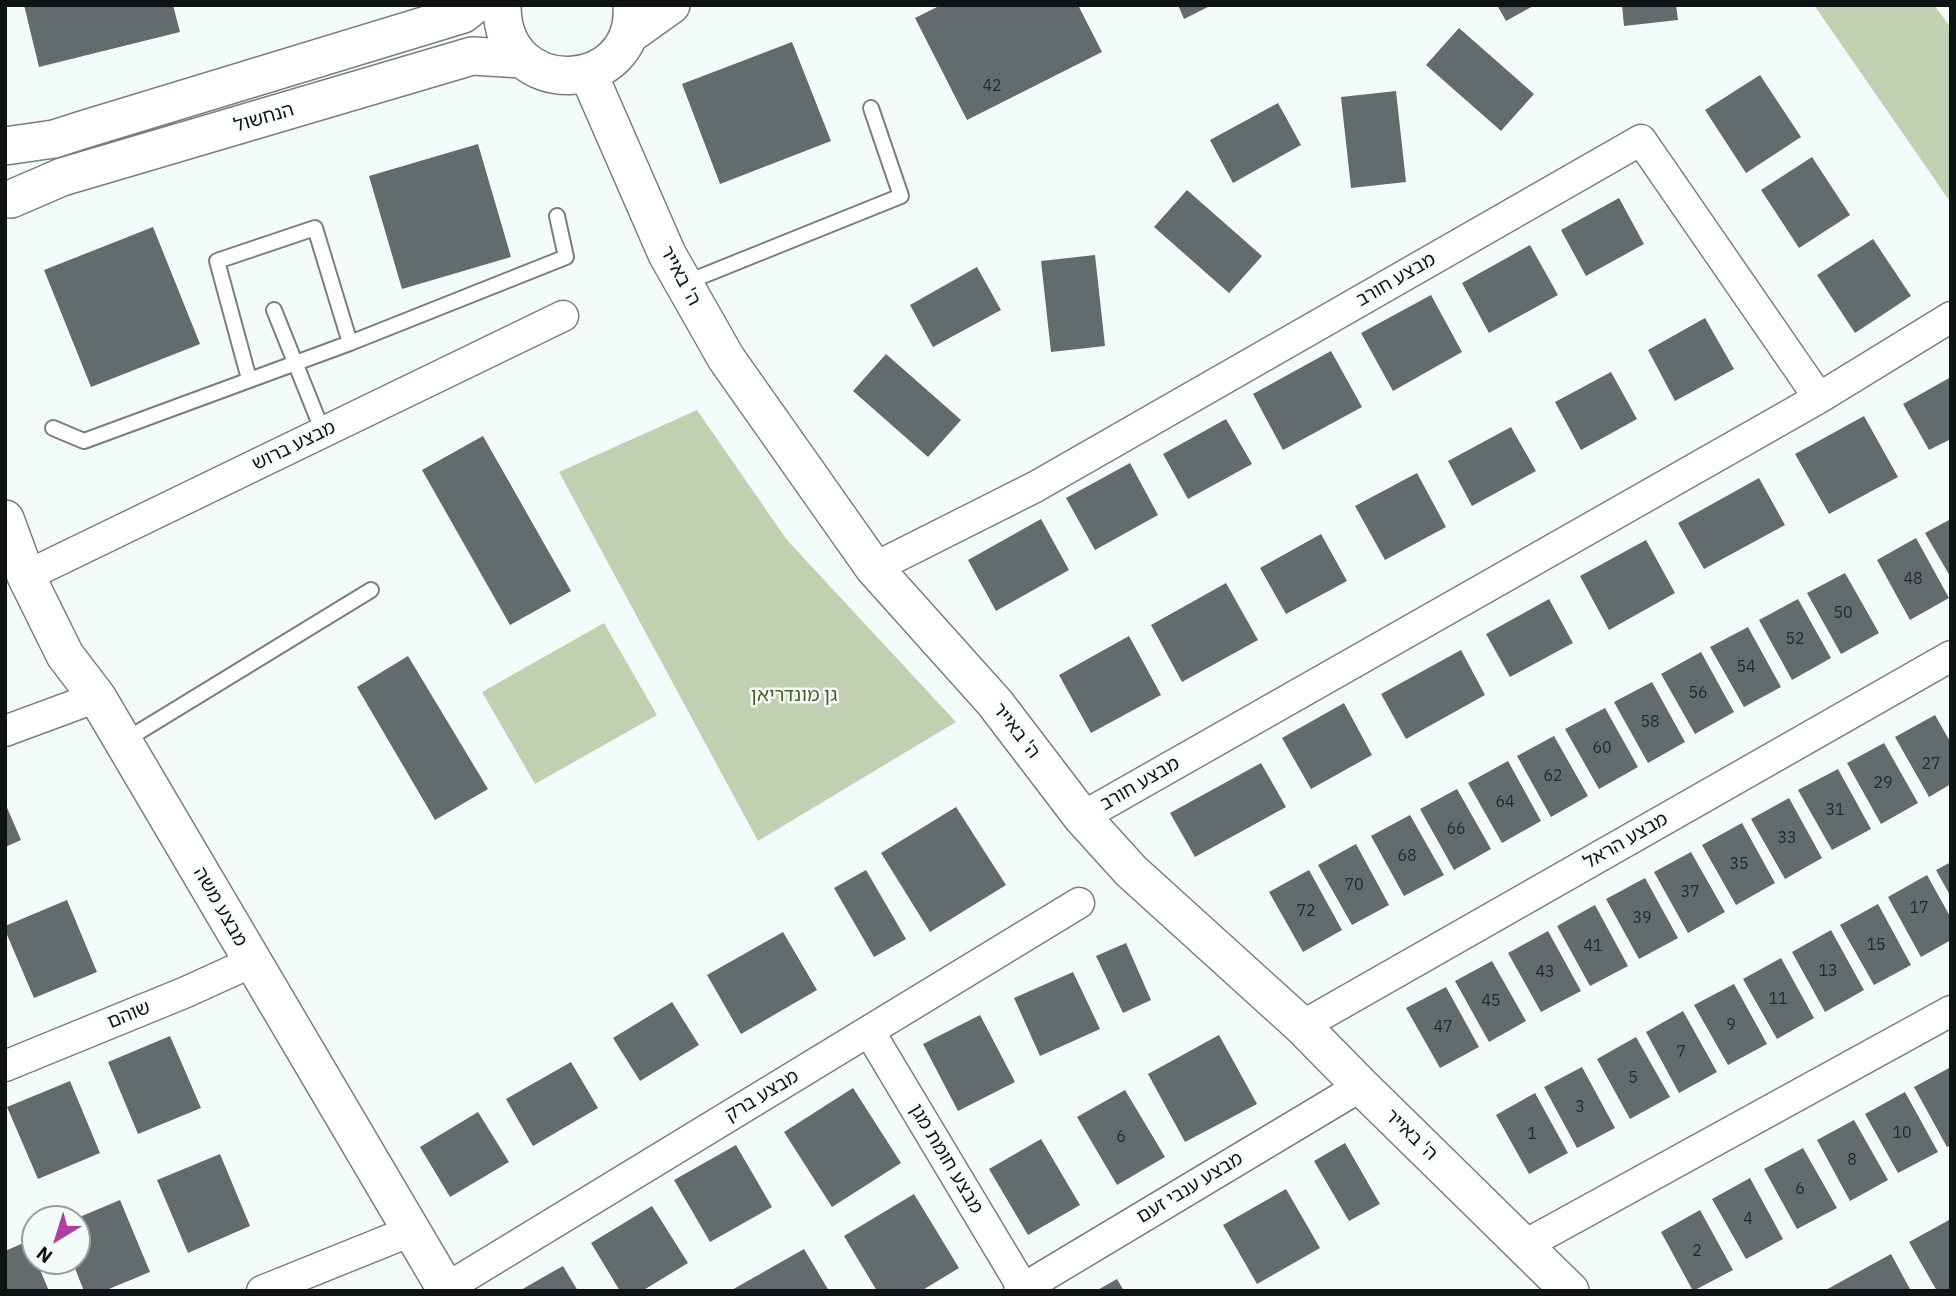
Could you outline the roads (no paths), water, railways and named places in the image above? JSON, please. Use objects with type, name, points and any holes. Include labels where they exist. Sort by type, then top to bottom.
[{"type":"street","points":[[5,146],[54,139],[463,14],[474,5]]},
{"type":"street","points":[[502,5],[502,21],[509,42],[522,59]]},
{"type":"street","points":[[588,73],[605,65],[619,51],[630,20],[671,5]]},
{"type":"street","name":"הנחשול","points":[[8,207],[62,177],[472,56],[522,59],[537,69],[554,75],[571,77],[588,73]]},
{"type":"street","name":"ה' באייר","points":[[588,73],[667,254],[726,358],[874,568],[995,703],[1082,817],[1131,871],[1302,1026],[1570,1291]]},
{"type":"street","name":"מבצע חורב","points":[[874,568],[1035,488],[1641,140],[1819,398]]},
{"type":"street","name":"הנחשול","points":[[5,156],[13,181],[8,207]]},
{"type":"street","name":"מבצע ברוש","points":[[26,576],[563,316]]},
{"type":"street","name":"מבצע חורב","points":[[1082,817],[1819,398],[1951,317]]},
{"type":"street","name":"מבצע משה","points":[[5,519],[26,576],[65,655],[97,697],[446,1290]]},
{"type":"street","name":"מבצע הראל","points":[[1302,1026],[1951,656]]},
{"type":"street","points":[[5,731],[97,697]]},
{"type":"street","name":"מבצע ברק","points":[[446,1290],[1079,903]]},
{"type":"street","name":"שוהם","points":[[5,1066],[252,962]]},
{"type":"street","points":[[1525,1245],[1951,1011]]},
{"type":"street","name":"מבצע חומת מגן","points":[[869,1031],[1021,1289]]},
{"type":"street","name":"מבצע ענבי זעם","points":[[1021,1289],[1360,1086]]},
{"type":"street","points":[[261,1291],[411,1231]]},
{"type":"lane","points":[[684,284],[901,196],[871,108]]},
{"type":"lane","points":[[53,428],[83,442],[350,343],[566,257],[557,216]]},
{"type":"lane","points":[[250,379],[217,261],[315,228],[350,343]]},
{"type":"lane","points":[[274,310],[323,432]]},
{"type":"lane","points":[[123,742],[371,590]]},
{"type":"park label","name":"גן מונדריאן","points":[[794,696]]}]
